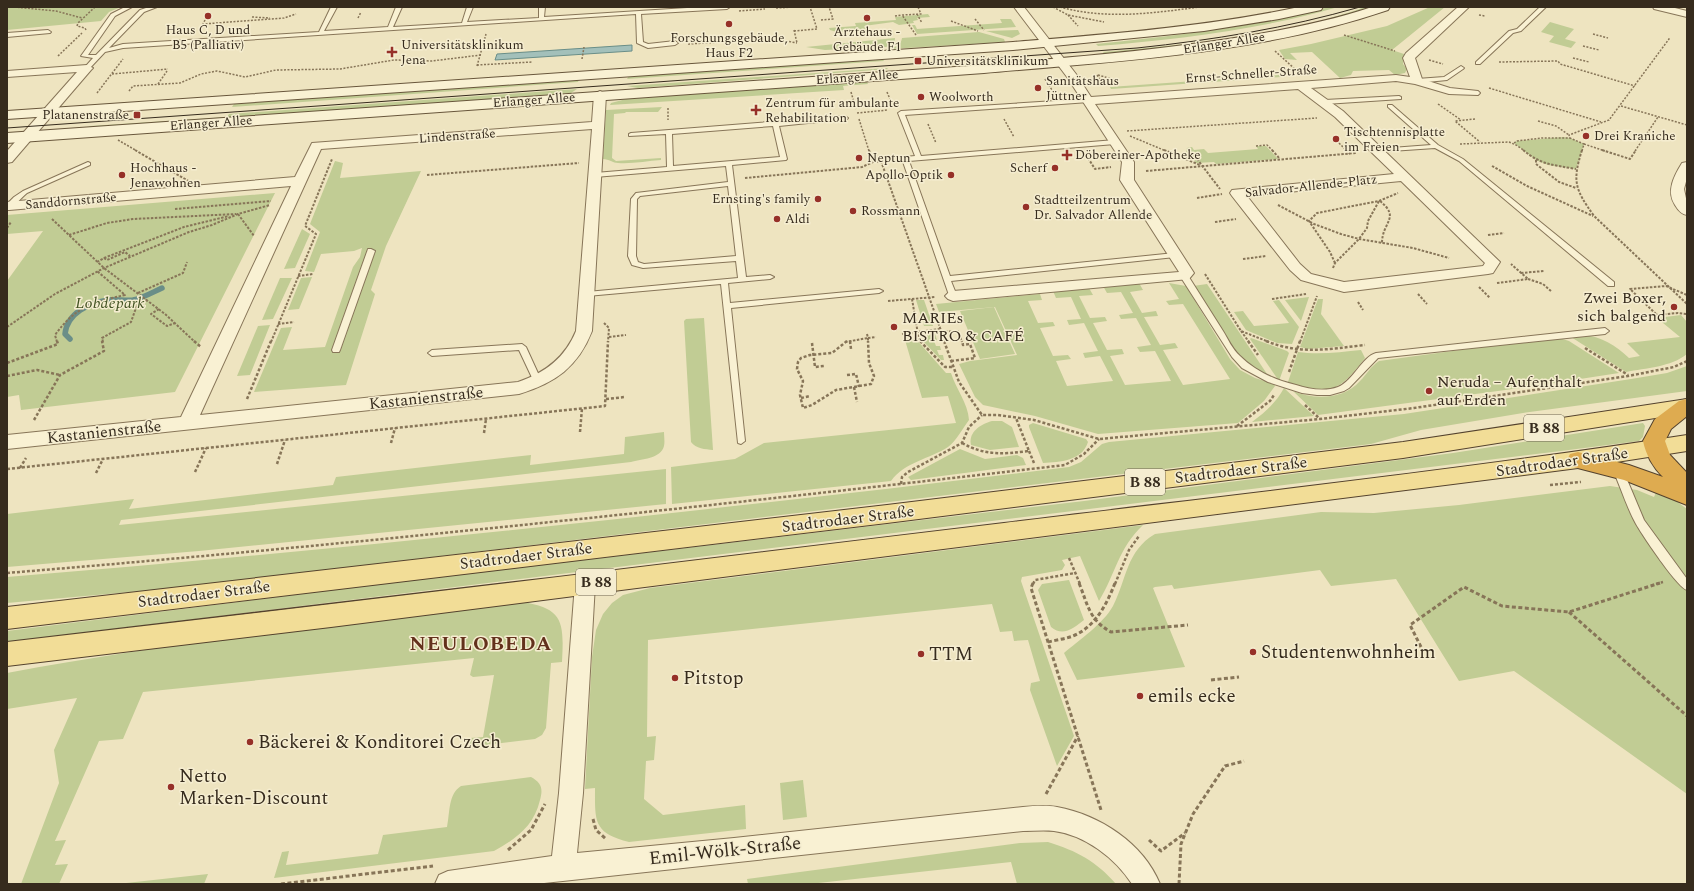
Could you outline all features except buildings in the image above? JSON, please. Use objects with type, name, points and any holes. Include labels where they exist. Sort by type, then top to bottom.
[{"type":"highway","points":[[1687,406],[1663,424],[1654,441],[1658,457],[1687,486]]},
{"type":"highway","points":[[1578,460],[1618,470],[1687,496]]},
{"type":"main road","name":"Erlanger Allee","points":[[7,115],[1047,43],[1200,28],[1317,7]]},
{"type":"main road","name":"Erlanger Allee","points":[[7,138],[1061,62],[1160,53],[1229,43],[1314,26],[1384,7]]},
{"type":"main road","name":"Stadtrodaer Straße","points":[[7,618],[880,515],[1316,461],[1687,406]]},
{"type":"main road","name":"Stadtrodaer Straße","points":[[7,654],[585,584],[1578,460],[1687,443]]},
{"type":"street","points":[[953,296],[1184,276],[1187,273],[1126,180],[1128,162],[1072,76],[1019,7]]},
{"type":"street","points":[[1417,81],[1409,58],[1410,55],[1464,7]]},
{"type":"street","points":[[1658,7],[1687,14]]},
{"type":"street","points":[[7,159],[87,68]]},
{"type":"street","points":[[7,74],[87,68]]},
{"type":"street","name":"Ernst-Schneller-Straße","points":[[1087,100],[1396,78],[1417,81],[1449,91],[1474,93]]},
{"type":"street","name":"Salvador-Allende-Platz","points":[[1306,84],[1378,151],[1493,262],[1488,270],[1344,287],[1323,288],[1306,277],[1295,267],[1236,193],[1404,177]]},
{"type":"street","name":"Kastanienstraße","points":[[7,442],[519,388],[538,382],[559,368],[573,356],[584,331],[600,95]]},
{"type":"street","name":"Lindenstraße","points":[[300,181],[316,146],[597,125]]},
{"type":"street","points":[[1687,166],[1677,187],[1677,197],[1687,211]]},
{"type":"street","points":[[187,424],[300,181]]},
{"type":"street","name":"Sanddornstraße","points":[[8,207],[300,181]]},
{"type":"street","points":[[563,867],[571,793],[585,584]]},
{"type":"street","name":"Emil-Wölk-Straße","points":[[443,875],[563,867],[734,851],[1023,819],[1056,819],[1085,828],[1111,843],[1128,859],[1147,884]]},
{"type":"lane","points":[[98,57],[84,56],[113,15],[129,7]]},
{"type":"lane","points":[[87,68],[142,11],[154,7]]},
{"type":"lane","points":[[320,34],[334,7]]},
{"type":"lane","points":[[390,29],[399,7]]},
{"type":"lane","points":[[464,24],[470,7]]},
{"type":"lane","points":[[541,19],[542,7]]},
{"type":"lane","points":[[104,51],[123,46],[728,7]]},
{"type":"lane","points":[[1478,63],[1511,32],[1519,30],[1543,7]]},
{"type":"lane","points":[[638,13],[640,43],[648,46],[675,44]]},
{"type":"lane","points":[[7,35],[48,32]]},
{"type":"lane","points":[[1417,81],[1445,79],[1461,68]]},
{"type":"lane","points":[[1325,102],[1399,98]]},
{"type":"lane","points":[[919,158],[901,113],[1087,100]]},
{"type":"lane","points":[[1390,106],[1436,146],[1461,160],[1611,284]]},
{"type":"lane","points":[[631,135],[845,118]]},
{"type":"lane","points":[[595,175],[784,159],[776,124]]},
{"type":"lane","points":[[669,132],[670,169]]},
{"type":"lane","points":[[953,296],[905,159],[1114,142]]},
{"type":"lane","points":[[1378,151],[1436,146]]},
{"type":"lane","points":[[8,207],[16,198],[25,192],[88,164]]},
{"type":"lane","points":[[729,164],[742,279]]},
{"type":"lane","points":[[732,184],[638,194],[634,199],[632,256],[635,263],[643,266],[740,258]]},
{"type":"lane","points":[[336,350],[371,251]]},
{"type":"lane","points":[[947,279],[1175,255]]},
{"type":"lane","points":[[1184,276],[1236,358],[1250,370],[1282,384],[1301,390],[1315,392],[1339,390],[1358,376],[1366,365],[1376,356],[1605,331]]},
{"type":"lane","points":[[587,294],[770,277]]},
{"type":"lane","points":[[724,281],[741,441]]},
{"type":"lane","points":[[727,306],[879,291]]},
{"type":"lane","points":[[432,353],[522,347],[538,382]]},
{"type":"lane","points":[[1618,470],[1640,522],[1678,577],[1687,586]]},
{"type":"path","points":[[14,7],[29,7],[64,12],[83,18]]},
{"type":"path","points":[[57,57],[86,29],[77,26],[78,22],[95,7]]},
{"type":"path","points":[[776,8],[795,7]]},
{"type":"path","points":[[799,47],[794,30],[817,30],[810,7]]},
{"type":"path","points":[[821,20],[833,19],[829,7]]},
{"type":"path","points":[[895,16],[921,14],[918,7]]},
{"type":"path","points":[[1053,7],[1068,15],[1110,23]]},
{"type":"path","points":[[1060,7],[1079,13],[1095,15],[1161,12],[1200,7]]},
{"type":"path","points":[[205,20],[203,24],[284,18],[296,14]]},
{"type":"path","points":[[917,14],[922,23]]},
{"type":"path","points":[[903,15],[916,35]]},
{"type":"path","points":[[1068,15],[1078,26]]},
{"type":"path","points":[[1479,15],[1485,16]]},
{"type":"path","points":[[252,17],[284,18]]},
{"type":"path","points":[[279,23],[284,18]]},
{"type":"path","points":[[975,19],[984,30]]},
{"type":"path","points":[[951,21],[978,31]]},
{"type":"path","points":[[476,70],[489,23]]},
{"type":"path","points":[[1340,34],[1410,55],[1461,68]]},
{"type":"path","points":[[1593,34],[1608,38]]},
{"type":"path","points":[[1569,135],[1609,120],[1636,86],[1669,39],[1668,37]]},
{"type":"path","points":[[684,44],[776,39],[797,43]]},
{"type":"path","points":[[1583,46],[1599,50]]},
{"type":"path","points":[[582,59],[584,47]]},
{"type":"path","points":[[1272,49],[1306,84]]},
{"type":"path","points":[[131,89],[133,86],[180,83],[201,74],[217,70],[245,77],[276,70],[340,69],[394,60],[432,61],[480,55]]},
{"type":"path","points":[[95,94],[125,57]]},
{"type":"path","points":[[1573,58],[1588,62]]},
{"type":"path","points":[[1558,60],[1560,64],[1636,86]]},
{"type":"path","points":[[1478,63],[1563,60]]},
{"type":"path","points":[[112,74],[167,70],[158,84]]},
{"type":"path","points":[[1094,72],[1106,88]]},
{"type":"path","points":[[1097,75],[1115,80]]},
{"type":"path","points":[[1043,76],[1054,92]]},
{"type":"path","points":[[1489,88],[1602,123]]},
{"type":"path","points":[[850,90],[873,162]]},
{"type":"path","points":[[1621,106],[1687,125]]},
{"type":"path","points":[[857,113],[878,111]]},
{"type":"path","points":[[1002,115],[1021,150]]},
{"type":"path","points":[[1514,143],[1517,141],[1542,138],[1570,138],[1630,159],[1658,117]]},
{"type":"path","points":[[1131,131],[1321,118]]},
{"type":"path","points":[[1451,121],[1475,119]]},
{"type":"path","points":[[927,121],[942,156]]},
{"type":"path","points":[[1455,121],[1481,142]]},
{"type":"path","points":[[1538,121],[1556,126],[1569,135],[1570,138]]},
{"type":"path","points":[[1126,131],[1129,135],[1202,166]]},
{"type":"path","points":[[118,140],[197,186]]},
{"type":"path","points":[[1436,146],[1503,141],[1514,143],[1536,160],[1548,165],[1576,169]]},
{"type":"path","points":[[1339,143],[1350,154]]},
{"type":"path","points":[[246,399],[316,234],[305,226],[337,144]]},
{"type":"path","points":[[1584,144],[1574,180],[1583,200],[1594,216],[1666,286],[1687,304]]},
{"type":"path","points":[[1256,146],[1267,145],[1280,159]]},
{"type":"path","points":[[1140,171],[1378,151]]},
{"type":"path","points":[[1087,156],[1095,169],[1113,167]]},
{"type":"path","points":[[745,178],[862,167],[873,162],[905,159]]},
{"type":"path","points":[[1536,160],[1536,164],[1559,182],[1577,188]]},
{"type":"path","points":[[881,161],[953,367],[959,382],[982,415]]},
{"type":"path","points":[[427,175],[582,163]]},
{"type":"path","points":[[1486,164],[1527,186],[1594,216]]},
{"type":"path","points":[[1243,192],[1279,205],[1309,221],[1359,239],[1413,248],[1453,259]]},
{"type":"path","points":[[1197,198],[1224,194]]},
{"type":"path","points":[[97,262],[184,227],[238,214],[284,200],[291,200]]},
{"type":"path","points":[[1309,221],[1317,213],[1358,206],[1379,200]]},
{"type":"path","points":[[1309,221],[1312,228],[1332,252],[1336,263],[1359,239],[1367,228],[1368,220],[1379,200]]},
{"type":"path","points":[[1379,200],[1390,208],[1392,213],[1382,231],[1382,243]]},
{"type":"path","points":[[69,235],[107,223],[133,219],[238,214]]},
{"type":"path","points":[[238,214],[267,253]]},
{"type":"path","points":[[7,327],[55,294],[97,271],[130,256],[238,214]]},
{"type":"path","points":[[1215,222],[1243,218]]},
{"type":"path","points":[[52,219],[97,262],[159,309],[216,361]]},
{"type":"path","points":[[7,228],[11,222]]},
{"type":"path","points":[[1488,235],[1504,233]]},
{"type":"path","points":[[104,258],[107,260],[125,252],[130,256]]},
{"type":"path","points":[[1243,260],[1272,256]]},
{"type":"path","points":[[139,294],[183,273],[187,262]]},
{"type":"path","points":[[1509,262],[1528,279],[1544,284],[1552,292]]},
{"type":"path","points":[[1488,270],[1509,282]]},
{"type":"path","points":[[1521,273],[1544,270]]},
{"type":"path","points":[[7,363],[58,344],[55,335],[64,320],[74,312],[88,304],[125,295],[97,271]]},
{"type":"path","points":[[298,276],[313,274]]},
{"type":"path","points":[[1493,284],[1528,279]]},
{"type":"path","points":[[1486,285],[1478,286],[1490,298]]},
{"type":"path","points":[[1656,314],[1630,289],[1666,286],[1687,296]]},
{"type":"path","points":[[1272,299],[1323,288]]},
{"type":"path","points":[[1237,426],[1270,401],[1282,384],[1288,374],[1323,288]]},
{"type":"path","points":[[1424,291],[1416,291],[1427,304]]},
{"type":"path","points":[[916,299],[928,298]]},
{"type":"path","points":[[1354,298],[1363,310]]},
{"type":"path","points":[[34,420],[60,375],[104,351],[102,338],[131,322],[137,305],[146,299]]},
{"type":"path","points":[[912,299],[920,342],[945,367],[953,367]]},
{"type":"path","points":[[159,309],[151,314],[167,326],[175,323]]},
{"type":"path","points":[[278,324],[294,322]]},
{"type":"path","points":[[902,334],[958,331],[963,345],[970,344],[974,351],[975,358],[951,360]]},
{"type":"path","points":[[867,334],[868,339],[869,365],[874,374],[874,380],[871,384],[843,388],[829,392],[818,403],[803,408],[801,398],[803,381],[797,369],[797,365],[801,358],[832,353],[843,342],[868,339],[876,337]]},
{"type":"path","points":[[609,337],[626,335]]},
{"type":"path","points":[[1565,335],[1628,376]]},
{"type":"path","points":[[850,341],[851,349]]},
{"type":"path","points":[[812,343],[815,366],[824,366]]},
{"type":"path","points":[[962,443],[963,437],[971,423],[982,415],[998,415],[1046,423],[1098,439],[1320,419],[1414,408],[1628,376],[1674,367],[1687,361]]},
{"type":"path","points":[[7,376],[37,370],[60,375]]},
{"type":"path","points":[[847,375],[856,374],[858,387]]},
{"type":"path","points":[[854,387],[857,402]]},
{"type":"path","points":[[801,398],[810,396]]},
{"type":"path","points":[[606,399],[625,397]]},
{"type":"path","points":[[580,432],[582,408]]},
{"type":"path","points":[[1016,418],[1034,463]]},
{"type":"path","points":[[484,433],[486,419]]},
{"type":"path","points":[[391,443],[395,428]]},
{"type":"path","points":[[7,573],[323,544],[901,484],[1065,465],[1081,458],[1093,447],[1098,439]]},
{"type":"path","points":[[277,464],[285,440]]},
{"type":"path","points":[[962,443],[976,451],[986,454],[1028,451]]},
{"type":"path","points":[[901,484],[902,477],[908,472],[962,443]]},
{"type":"path","points":[[195,472],[206,448]]},
{"type":"path","points":[[96,473],[103,459]]},
{"type":"path","points":[[1548,485],[1586,481]]},
{"type":"path","points":[[1048,642],[1072,635],[1086,628],[1094,620],[1108,600],[1125,559],[1136,538],[1142,534]]},
{"type":"path","points":[[1069,558],[1094,620],[1100,626],[1111,632],[1188,625]]},
{"type":"path","points":[[1075,573],[1035,580],[1031,588],[1101,811]]},
{"type":"path","points":[[1421,646],[1410,625],[1464,587],[1502,606],[1569,612],[1678,577]]},
{"type":"path","points":[[1569,612],[1687,716]]},
{"type":"path","points":[[1211,680],[1239,677]]},
{"type":"path","points":[[1046,794],[1078,736]]},
{"type":"path","points":[[1179,884],[1181,844],[1193,814],[1225,766],[1244,761]]},
{"type":"path","points":[[506,852],[531,830],[545,805],[546,800]]},
{"type":"path","points":[[1149,840],[1161,851],[1186,833]]},
{"type":"path","points":[[281,884],[443,875]]},
{"type":"green space","points":[[7,7],[121,7],[109,12],[101,21],[7,30]]},
{"type":"green space","points":[[1329,7],[1338,7],[1249,28],[1189,37],[1098,46],[1096,44],[1184,34],[1242,25]]},
{"type":"green space","points":[[1365,7],[1374,7],[1308,24],[1272,31],[1302,25]]},
{"type":"green space","points":[[1430,7],[1445,7],[1392,50],[1404,54],[1403,64],[1407,69],[1405,73],[1395,75],[1389,70],[1353,71],[1351,75],[1340,78],[1312,52],[1290,53],[1297,60],[1285,59],[1279,50],[1387,26]]},
{"type":"green space","points":[[928,14],[930,17],[917,18],[918,20],[913,21],[914,23],[899,25],[893,22],[864,26],[867,29],[837,32],[830,30],[829,28],[856,26],[855,23],[896,20],[895,17]]},
{"type":"green space","points":[[1000,19],[1011,19],[1016,27],[917,34],[912,25],[915,25],[917,29],[1002,23]]},
{"type":"green space","points":[[1550,22],[1574,29],[1565,39],[1576,42],[1571,48],[1549,42],[1554,36],[1541,32]]},
{"type":"green space","points":[[1018,30],[1020,34],[1012,38],[986,31]]},
{"type":"green space","points":[[979,32],[1004,39],[1005,42],[890,49],[900,44],[902,38]]},
{"type":"green space","points":[[1266,32],[1173,47],[1105,55],[1103,52],[1169,46]]},
{"type":"green space","points":[[895,38],[891,45],[886,47],[825,50],[806,47]]},
{"type":"green space","points":[[882,58],[884,61],[627,79],[629,76]]},
{"type":"green space","points":[[888,69],[638,88],[627,86]]},
{"type":"green space","points":[[1279,75],[1281,77],[1111,89],[1110,87]]},
{"type":"green space","points":[[579,79],[578,82],[232,107],[234,104]]},
{"type":"green space","points":[[867,82],[868,84],[843,86],[844,90],[610,105],[611,103],[626,99]]},
{"type":"green space","points":[[577,89],[571,93],[89,128],[90,126],[227,117],[229,114]]},
{"type":"green space","points":[[662,107],[658,112],[626,112],[614,114],[612,158],[616,161],[661,158],[661,160],[616,163],[603,159],[606,110]]},
{"type":"green space","points":[[1563,137],[1570,138],[1584,144],[1576,169],[1548,165],[1536,160],[1514,143],[1517,141]]},
{"type":"green space","points":[[1256,146],[1266,146],[1278,159],[1216,164],[1214,162],[1196,163],[1186,151],[1187,148],[1192,147],[1194,150],[1204,149],[1208,153],[1258,149]]},
{"type":"green space","points":[[335,161],[343,163],[340,178],[421,171],[386,246],[371,290],[375,294],[346,385],[254,392],[281,328],[292,327],[283,350],[325,347],[353,267],[360,257],[362,248],[354,251],[321,254],[314,272],[305,271],[320,232],[310,224]]},
{"type":"green space","name":"Lobdepark","points":[[275,193],[175,392],[21,410],[19,395],[7,397],[7,281],[43,231],[7,234],[7,215]]},
{"type":"green space","points":[[302,229],[310,234],[295,268],[284,269]]},
{"type":"green space","points":[[312,277],[299,309],[288,310],[301,278]]},
{"type":"green space","points":[[280,278],[292,278],[273,319],[262,320]]},
{"type":"green space","points":[[1139,283],[1143,290],[1130,292],[1142,313],[1156,311],[1158,316],[1144,317],[1160,345],[1175,343],[1178,348],[1163,350],[1183,385],[1230,379],[1183,304],[1169,305],[1166,301],[1179,299],[1169,283],[1186,286],[1230,359],[1240,370],[1255,378],[1274,384],[1275,386],[1264,401],[1238,423],[1098,434],[1035,416],[983,405],[975,397],[959,364],[970,361],[1017,355],[995,307],[939,312],[936,304],[1040,294],[1042,300],[1028,301],[1038,323],[1053,322],[1055,326],[1040,328],[1053,356],[1068,355],[1071,359],[1056,361],[1067,386],[1113,381],[1100,356],[1085,358],[1083,353],[1098,351],[1084,323],[1069,325],[1067,320],[1081,319],[1071,297],[1056,298],[1053,291],[1089,288],[1093,295],[1079,296],[1090,318],[1105,317],[1107,321],[1093,323],[1107,350],[1122,349],[1124,354],[1110,356],[1125,385],[1171,381],[1155,351],[1140,352],[1137,347],[1151,345],[1136,318],[1121,319],[1119,315],[1133,313],[1121,292],[1107,293],[1103,286]]},
{"type":"green space","points":[[1207,284],[1267,374],[1256,370],[1239,357],[1193,286]]},
{"type":"green space","points":[[1309,297],[1301,321],[1285,300]]},
{"type":"green space","points":[[1318,299],[1323,299],[1321,314],[1344,346],[1308,349],[1300,347]]},
{"type":"green space","points":[[916,300],[924,300],[933,326],[924,326]]},
{"type":"green space","points":[[1279,300],[1299,327],[1292,344],[1277,343],[1246,330],[1234,312],[1243,311],[1254,326],[1289,323],[1273,301]]},
{"type":"green space","points":[[994,307],[1015,354],[980,359],[960,311]]},
{"type":"green space","points":[[1681,315],[1687,322],[1687,354],[1674,362],[1658,366],[1626,372],[1571,337],[1595,337],[1610,343],[1629,358],[1640,356],[1627,343],[1680,337],[1657,318]]},
{"type":"green space","points":[[704,318],[713,450],[698,447],[691,442],[684,321],[686,319]]},
{"type":"green space","points":[[270,325],[250,375],[237,376],[258,326]]},
{"type":"green space","points":[[935,334],[937,340],[934,341],[936,346],[940,346],[941,350],[937,350],[939,355],[943,355],[944,360],[941,360],[922,340],[928,337],[926,335]]},
{"type":"green space","points":[[1556,337],[1569,341],[1619,373],[1528,387],[1318,415],[1293,391],[1319,397],[1337,395],[1353,387],[1379,361]]},
{"type":"green space","points":[[1251,338],[1289,353],[1279,381],[1250,339]]},
{"type":"green space","points":[[916,339],[946,373],[951,373],[968,414],[969,420],[957,438],[948,447],[903,469],[891,481],[672,504],[671,467],[735,459],[764,443],[956,423],[948,396],[922,398],[905,340]]},
{"type":"green space","points":[[1361,350],[1365,358],[1348,378],[1340,385],[1332,389],[1323,391],[1313,390],[1288,382],[1298,352],[1322,353]]},
{"type":"green space","points":[[1687,366],[1687,391],[1523,413],[1421,430],[1371,444],[175,588],[7,603],[7,577],[406,541],[671,513],[1069,467],[1081,462],[1102,444],[1109,442],[1404,414],[1667,373]]},
{"type":"green space","points":[[1284,388],[1314,416],[1252,422],[1270,407]]},
{"type":"green space","points":[[992,421],[1002,421],[1012,427],[1019,447],[990,450],[971,445],[971,436],[973,432],[980,426]]},
{"type":"green space","points":[[1033,423],[1086,439],[1088,442],[1081,453],[1076,457],[1063,461],[1043,463],[1029,427],[1029,425]]},
{"type":"green space","points":[[1643,423],[1645,426],[1643,437],[1639,441],[7,642],[7,631],[389,583],[1084,501],[1453,453]]},
{"type":"green space","points":[[664,432],[664,446],[659,454],[650,458],[631,462],[121,520],[119,525],[666,469],[666,504],[199,551],[7,567],[7,514],[134,499],[129,509],[333,485],[336,477],[531,455],[530,465],[624,454],[625,437]]},
{"type":"green space","points":[[960,449],[985,459],[1017,455],[1023,458],[1026,465],[911,480],[908,477]]},
{"type":"green space","points":[[1610,486],[1637,490],[1654,497],[1657,490],[1672,498],[1687,509],[1687,794],[1514,671],[1459,681],[1396,579],[1331,586],[1320,570],[1174,589],[1172,585],[1155,587],[1153,588],[1185,667],[1077,680],[1064,653],[1109,613],[1118,596],[1128,566],[1133,557],[1145,541],[1155,534],[1321,512],[1374,513],[1459,505]]},
{"type":"green space","points":[[1143,525],[1128,543],[1099,601],[1080,556],[1062,560],[1065,565],[1062,570],[1022,577],[1021,581],[1074,736],[1057,766],[1030,690],[1031,683],[1040,681],[1028,640],[1014,641],[1012,631],[1000,632],[992,604],[648,640],[647,737],[656,736],[654,760],[646,761],[644,799],[663,815],[745,805],[746,829],[629,842],[608,834],[602,830],[598,824],[595,809],[595,788],[585,789],[592,657],[596,630],[603,614],[612,603],[623,595],[650,588]]},
{"type":"green space","points":[[1069,580],[1084,620],[1068,630],[1055,630],[1051,627],[1038,590],[1042,584]]},
{"type":"green space","points":[[522,602],[546,608],[554,613],[561,627],[562,637],[562,662],[551,663],[546,728],[542,735],[535,739],[469,747],[467,744],[470,738],[483,737],[494,675],[473,677],[470,675],[474,658],[143,692],[123,739],[99,741],[55,841],[66,840],[55,865],[68,864],[59,884],[21,884],[59,783],[54,750],[77,698],[7,709],[7,673],[199,642]]},
{"type":"green space","points":[[531,777],[541,787],[540,800],[533,817],[523,831],[510,842],[494,851],[274,878],[282,852],[289,851],[286,865],[378,854],[383,835],[447,827],[450,804],[457,789],[461,786]]},
{"type":"green space","points":[[803,780],[807,817],[783,820],[780,783]]},
{"type":"green space","points":[[1048,842],[1077,853],[1101,869],[1116,884],[1017,884],[1011,862],[809,884],[748,884],[747,879],[1020,843]]},
{"type":"green space","points":[[208,874],[204,884],[117,884]]},
{"type":"water","points":[[632,45],[632,51],[495,60],[497,54]]},
{"type":"waterway","points":[[70,339],[65,334],[67,327],[70,320],[80,310],[101,301],[133,300],[162,288]]},
{"type":"tram line","points":[[7,128],[1137,48],[1250,32],[1305,21],[1360,7]]},
{"type":"place","name":"Haus C, D und B5 (Palliativ)","points":[[208,16]]},
{"type":"place","name":"Ärztehaus - Gebäude F1","points":[[867,18]]},
{"type":"place","name":"Forschungsgebäude, Haus F2","points":[[729,24]]},
{"type":"place","name":"Universitätsklinikum Jena","points":[[392,52]]},
{"type":"place","name":"Universitätsklinikum","points":[[918,61]]},
{"type":"place","name":"Sanitätshaus Jüttner","points":[[1038,88]]},
{"type":"place","name":"Woolworth","points":[[921,97]]},
{"type":"place","name":"Zentrum für ambulante Rehabilitation","points":[[756,110]]},
{"type":"place","name":"Platanenstraße","points":[[137,115]]},
{"type":"place","name":"Drei Kraniche","points":[[1586,136]]},
{"type":"place","name":"Tischtennisplatte im Freien","points":[[1336,139]]},
{"type":"place","name":"Döbereiner-Apotheke","points":[[1067,155]]},
{"type":"place","name":"Neptun","points":[[859,158]]},
{"type":"place","name":"Scherf","points":[[1055,168]]},
{"type":"place","name":"Hochhaus - Jenawohnen","points":[[122,175]]},
{"type":"place","name":"Apollo-Optik","points":[[951,175]]},
{"type":"place","name":"Ernsting's family","points":[[818,199]]},
{"type":"place","name":"Stadtteilzentrum Dr. Salvador Allende","points":[[1026,207]]},
{"type":"place","name":"Rossmann","points":[[853,211]]},
{"type":"place","name":"Aldi","points":[[777,219]]},
{"type":"place","name":"Zwei Boxer, sich balgend","points":[[1674,307]]},
{"type":"place","name":"MARIEs BISTRO & CAFÉ","points":[[894,327]]},
{"type":"place","name":"Neruda – Aufenthalt auf Erden","points":[[1429,391]]},
{"type":"place","name":"Studentenwohnheim","points":[[1253,652]]},
{"type":"place","name":"TTM","points":[[921,654]]},
{"type":"place","name":"Pitstop","points":[[675,678]]},
{"type":"place","name":"emils ecke","points":[[1140,696]]},
{"type":"place","name":"Bäckerei & Konditorei Czech","points":[[250,742]]},
{"type":"place","name":"Netto Marken-Discount","points":[[171,787]]},
{"type":"district","name":"NEULOBEDA","points":[[481,644]]}]
